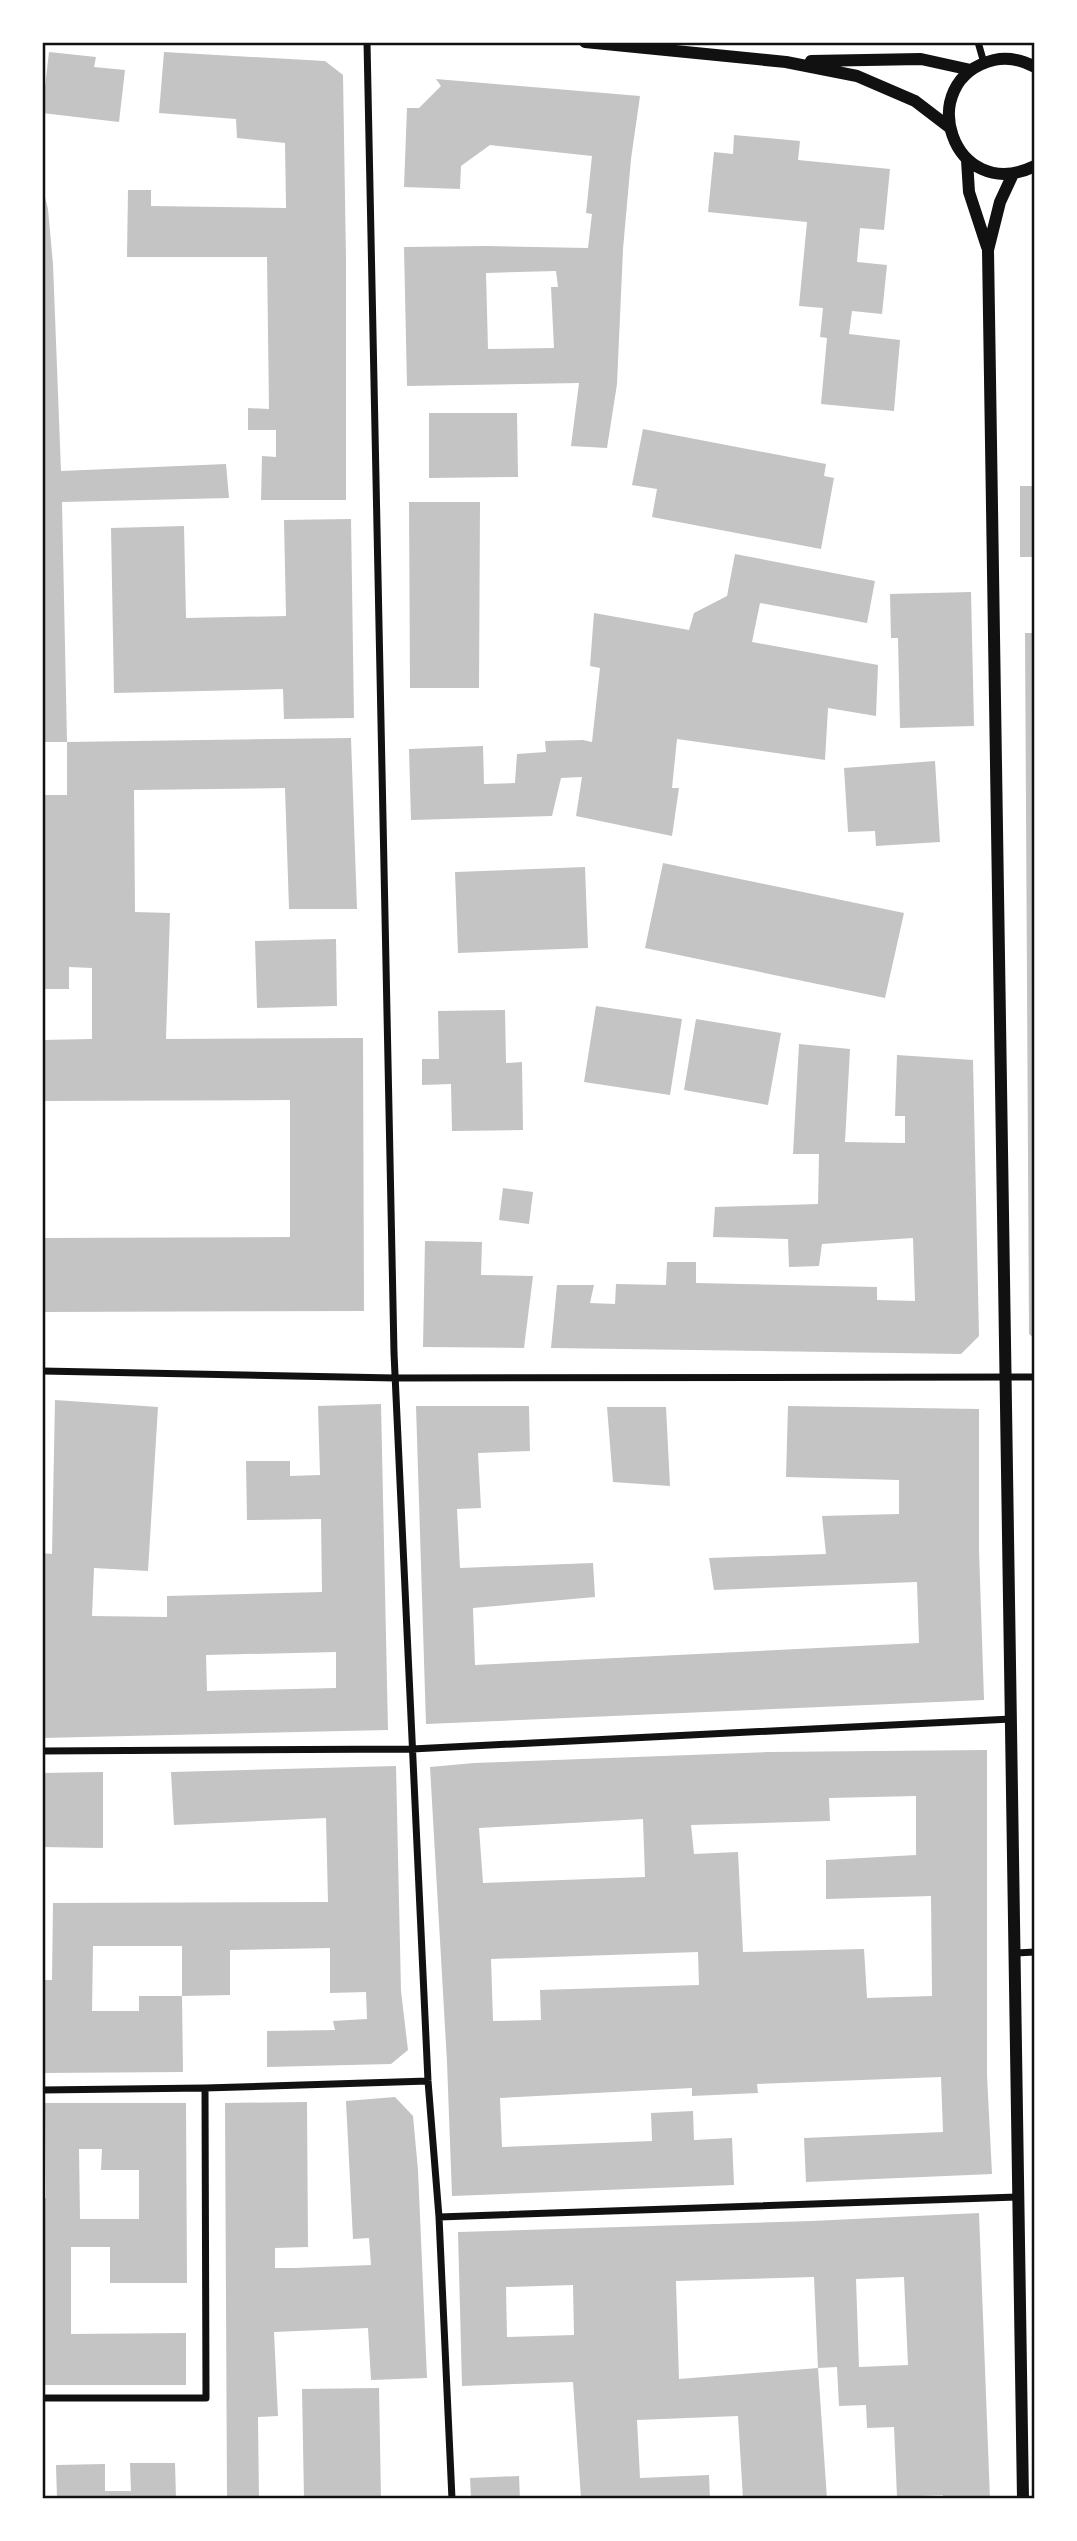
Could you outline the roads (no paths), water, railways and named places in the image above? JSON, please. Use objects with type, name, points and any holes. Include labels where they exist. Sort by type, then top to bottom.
[{"type":"street","points":[[366,42],[395,1378],[428,2081],[439,2217],[452,2499]]},
{"type":"street","points":[[585,42],[786,62],[858,76],[915,101],[949,127]]},
{"type":"street","points":[[978,42],[985,63]]},
{"type":"street","points":[[786,62],[921,59],[971,71]]},
{"type":"street","points":[[1035,67],[1015,59],[999,59],[985,63],[960,81],[952,95],[948,111],[949,127],[956,145],[967,160],[989,172],[1013,174],[1035,166]]},
{"type":"street","points":[[967,160],[969,192],[988,250]]},
{"type":"street","points":[[1013,174],[1000,202],[988,250],[1023,2499]]},
{"type":"street","points":[[42,1371],[395,1378],[1035,1377]]},
{"type":"street","points":[[42,1751],[412,1749],[1012,1719]]},
{"type":"street","points":[[1013,1953],[1035,1952]]},
{"type":"street","points":[[42,2090],[428,2081]]},
{"type":"street","points":[[42,2398],[206,2398],[205,2088]]},
{"type":"street","points":[[439,2217],[1017,2197]]}]
